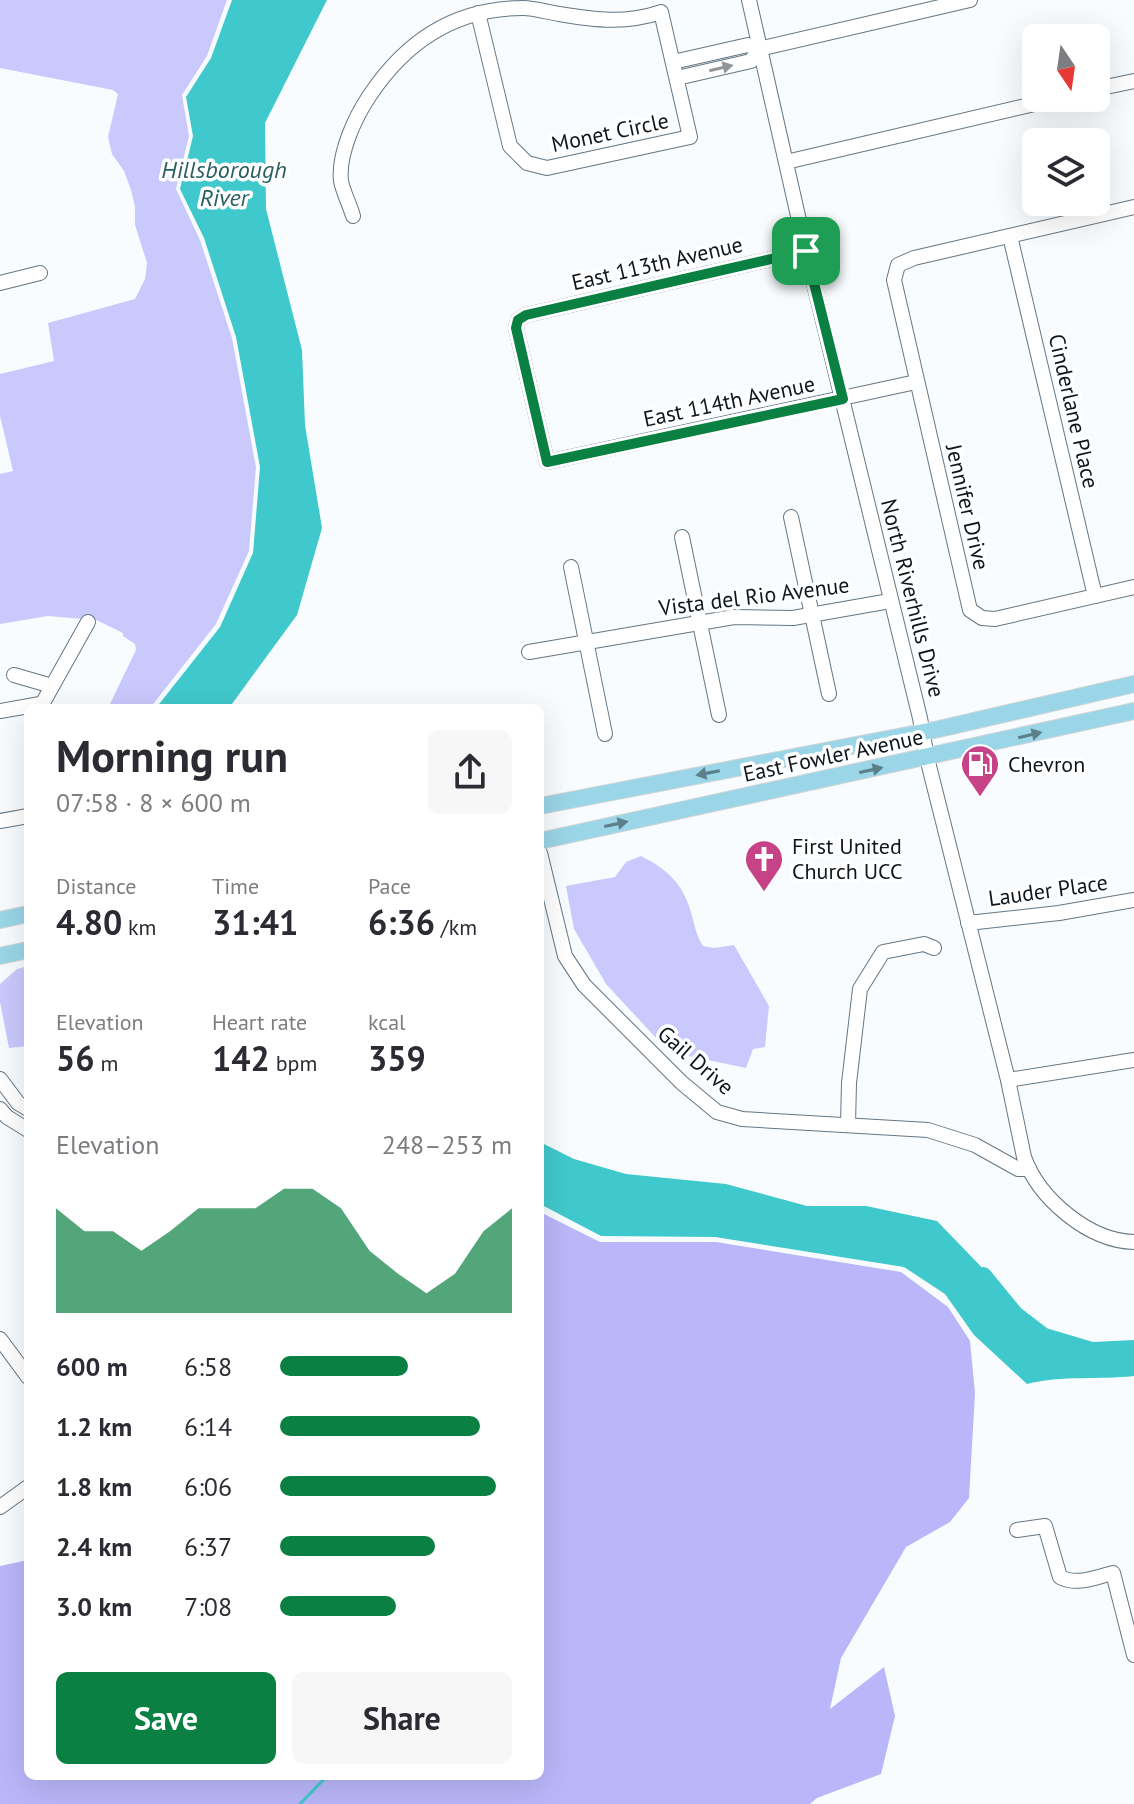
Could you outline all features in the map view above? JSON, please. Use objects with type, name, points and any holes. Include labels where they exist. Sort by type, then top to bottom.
[{"type":"main road","name":"East Fowler Avenue","points":[[544,805],[922,732],[1134,684]]},
{"type":"main road","name":"East Fowler Avenue","points":[[544,840],[1134,711]]},
{"type":"main road","points":[[0,920],[24,915]]},
{"type":"main road","points":[[0,956],[24,951]]},
{"type":"street","name":"North Riverhills Drive","points":[[749,0],[927,758],[1029,1169],[1052,1199],[1086,1227],[1117,1242],[1134,1242]]},
{"type":"street","points":[[673,62],[748,45],[759,49],[970,0]]},
{"type":"street","name":"Monet Circle","points":[[524,8],[591,20],[624,21],[661,12],[673,62],[690,137],[547,168],[527,163],[510,146],[478,13],[524,8]]},
{"type":"street","points":[[353,216],[341,180],[346,145],[359,111],[398,59],[445,24],[478,13]]},
{"type":"street","points":[[677,78],[751,61],[759,49]]},
{"type":"street","points":[[1110,86],[1134,81]]},
{"type":"street","points":[[786,162],[1022,107]]},
{"type":"street","points":[[1010,236],[1134,207]]},
{"type":"street","name":"Jennifer Drive","points":[[1010,236],[914,258],[898,265],[894,280],[970,610],[982,618],[995,619],[1134,587]]},
{"type":"street","name":"Cinderlane Place","points":[[1010,236],[1095,596]]},
{"type":"street","name":"East 113th Avenue","points":[[551,463],[544,455],[516,328],[518,320],[526,315],[806,251]]},
{"type":"street","points":[[0,283],[40,273]]},
{"type":"street","name":"East 114th Avenue","points":[[551,463],[916,382]]},
{"type":"street","points":[[791,517],[829,694]]},
{"type":"street","points":[[682,537],[719,715]]},
{"type":"street","points":[[571,567],[605,734]]},
{"type":"street","name":"Vista del Rio Avenue","points":[[529,652],[699,622],[750,616],[813,616],[890,601]]},
{"type":"street","points":[[41,704],[88,622]]},
{"type":"street","points":[[14,675],[52,686]]},
{"type":"street","points":[[0,711],[24,708]]},
{"type":"street","points":[[0,821],[24,817]]},
{"type":"street","name":"Gail Drive","points":[[544,869],[565,956],[590,991],[682,1083],[717,1112],[742,1119],[928,1130],[975,1145],[1018,1169],[1029,1169]]},
{"type":"street","name":"Lauder Place","points":[[968,923],[1059,913],[1134,900]]},
{"type":"street","points":[[848,1124],[849,1083],[860,989],[883,952],[924,944],[934,948]]},
{"type":"street","points":[[1008,1080],[1134,1060]]},
{"type":"street","points":[[0,1079],[24,1107]]},
{"type":"street","points":[[0,1109],[24,1128]]},
{"type":"street","points":[[0,1339],[24,1372]]},
{"type":"street","points":[[0,1507],[24,1490]]},
{"type":"street","points":[[1017,1530],[1045,1526],[1060,1577],[1066,1581],[1075,1582],[1113,1573],[1134,1655]]},
{"type":"shaded area","points":[[0,0],[227,0],[207,56],[182,95],[189,136],[176,189],[200,240],[232,338],[256,467],[249,551],[216,624],[153,704],[110,704],[136,650],[135,644],[123,633],[86,615],[83,619],[48,616],[0,624],[0,474],[13,471],[0,416],[0,374],[54,361],[48,323],[135,299],[145,279],[147,263],[135,225],[131,190],[124,171],[112,154],[108,137],[118,94],[113,90],[0,68]]},
{"type":"shaded area","points":[[641,856],[660,867],[680,887],[703,946],[734,945],[769,1006],[765,1047],[753,1049],[746,1068],[669,1052],[606,984],[574,929],[566,886],[615,877],[626,862]]},
{"type":"shaded area","points":[[24,967],[24,1046],[9,1048],[0,1002],[0,984],[17,969]]},
{"type":"shaded area","points":[[544,1214],[600,1242],[716,1242],[901,1272],[948,1307],[970,1341],[975,1393],[969,1498],[950,1522],[906,1547],[841,1658],[830,1709],[884,1667],[895,1716],[881,1774],[817,1798],[810,1804],[0,1804],[0,1566],[24,1561],[24,1780],[544,1780]]},
{"type":"water","name":"Hillsborough River","points":[[232,0],[327,0],[265,123],[266,209],[302,350],[305,425],[322,528],[297,615],[232,704],[159,704],[220,627],[253,553],[260,467],[236,337],[204,238],[180,189],[193,136],[186,97],[211,58]]},
{"type":"water","points":[[544,1144],[574,1159],[626,1174],[726,1184],[807,1206],[866,1206],[937,1221],[993,1279],[1006,1316],[1093,1342],[1134,1340],[1134,1376],[1027,1384],[974,1335],[945,1294],[904,1267],[715,1237],[601,1236],[544,1206]]},
{"type":"waterway","name":"Hillsborough River","points":[[983,1276],[1015,1315],[1041,1335]]},
{"type":"waterway","points":[[300,1804],[323,1780]]},
{"type":"place","name":"Chevron","points":[[980,798]]},
{"type":"place","name":"First United Church UCC","points":[[764,893]]},
{"type":"route","points":[[806,251],[843,399],[547,462],[516,328],[518,320],[526,315],[806,251]]}]
